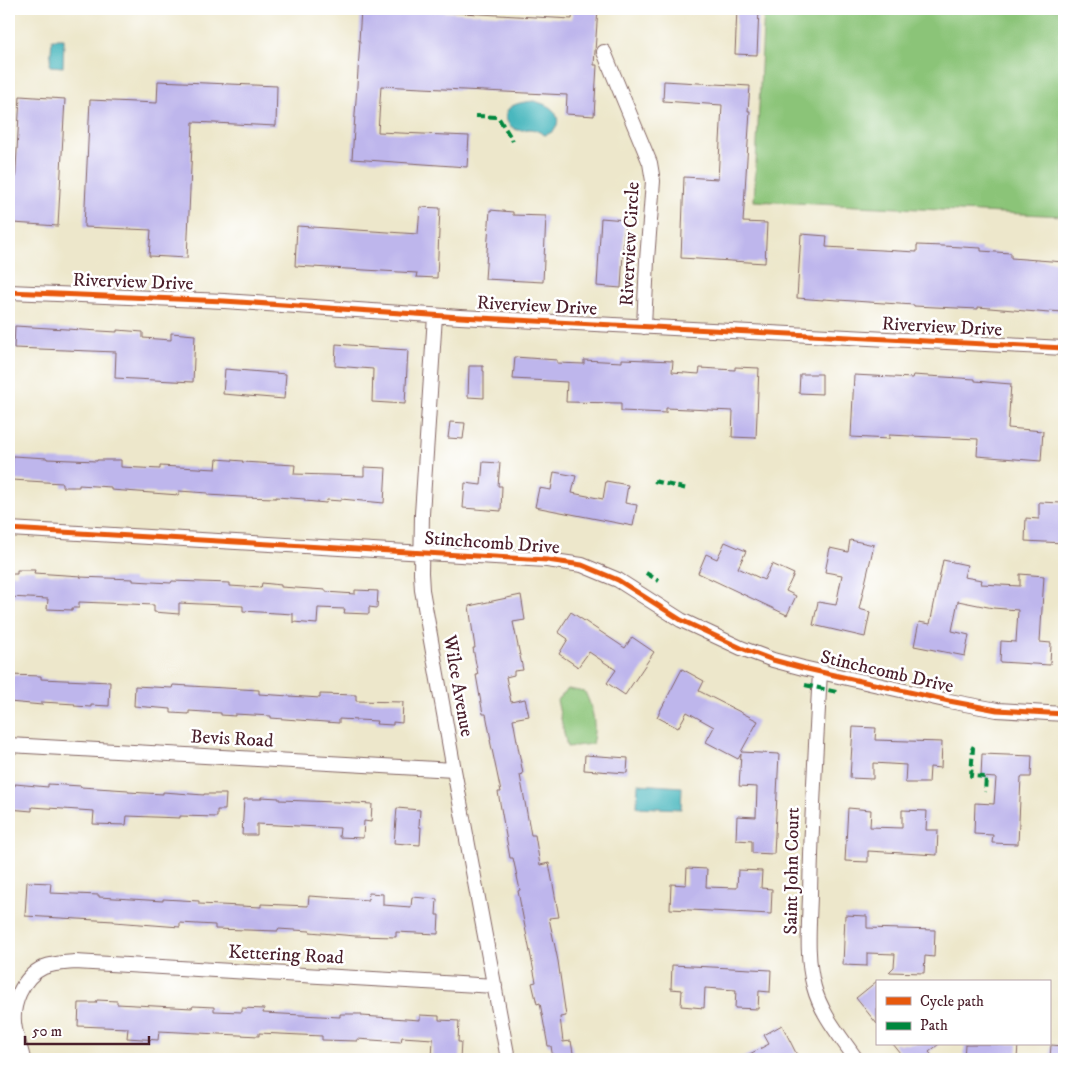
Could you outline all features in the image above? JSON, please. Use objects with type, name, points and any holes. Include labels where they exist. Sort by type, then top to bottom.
[{"type":"street","name":"Riverview Circle","points":[[604,52],[650,163],[653,181],[644,326]]},
{"type":"street","name":"Riverview Drive","points":[[9,292],[224,301],[435,316],[1064,348]]},
{"type":"street","name":"Wilce Avenue","points":[[435,316],[422,514],[422,590],[508,1059]]},
{"type":"street","name":"Stinchcomb Drive","points":[[9,529],[547,560],[582,565],[618,580],[681,620],[732,644],[773,660],[949,701],[988,708],[1064,714]]},
{"type":"street","name":"Saint John Court","points":[[820,672],[811,830],[810,965],[814,987],[823,1009],[856,1059]]},
{"type":"street","name":"Bevis Road","points":[[9,745],[454,770]]},
{"type":"street","name":"Kettering Road","points":[[24,1059],[15,1028],[16,1001],[32,976],[43,967],[57,963],[75,962],[495,986]]},
{"type":"green space","points":[[764,9],[1064,9],[1064,216],[754,201]]},
{"type":"green space","points":[[568,689],[585,692],[588,698],[594,724],[592,744],[567,747],[557,700]]},
{"type":"water","points":[[52,39],[64,39],[63,67],[50,66]]},
{"type":"water","points":[[534,101],[549,107],[556,114],[557,125],[553,131],[545,135],[532,129],[517,130],[511,127],[507,121],[506,115],[510,107],[519,103]]},
{"type":"water","points":[[638,784],[682,787],[681,809],[637,807]]},
{"type":"building","points":[[361,9],[572,19],[573,9],[598,9],[594,65],[597,65],[594,116],[566,114],[567,95],[381,86],[378,132],[469,136],[467,167],[352,159]]},
{"type":"building","points":[[737,9],[759,9],[757,55],[735,54]]},
{"type":"building","points":[[158,81],[277,86],[276,126],[193,122],[187,258],[149,256],[151,230],[84,227],[90,100],[157,103]]},
{"type":"building","points":[[664,81],[750,86],[743,222],[767,223],[765,263],[681,258],[684,177],[718,179],[722,105],[663,101]]},
{"type":"building","points":[[20,96],[65,99],[58,226],[13,223]]},
{"type":"building","points":[[420,207],[440,208],[437,278],[416,277],[417,273],[295,266],[297,226],[418,234]]},
{"type":"building","points":[[490,210],[513,212],[513,215],[546,216],[543,282],[485,279]]},
{"type":"building","points":[[601,218],[625,220],[621,288],[597,286]]},
{"type":"building","points":[[801,234],[827,236],[826,247],[917,252],[917,245],[981,248],[981,251],[1011,253],[1011,258],[1064,262],[1064,312],[1049,311],[1049,313],[978,307],[978,309],[914,306],[797,298]]},
{"type":"building","points":[[15,326],[143,332],[143,338],[171,340],[171,333],[195,335],[193,382],[115,378],[116,352],[14,348]]},
{"type":"building","points":[[336,344],[408,350],[405,404],[372,402],[373,369],[335,366]]},
{"type":"building","points":[[515,357],[557,360],[557,363],[584,364],[584,360],[622,362],[622,359],[673,361],[672,372],[699,374],[700,368],[735,370],[735,367],[759,368],[756,438],[732,437],[733,411],[666,408],[666,413],[621,411],[621,403],[566,402],[567,382],[513,379]]},
{"type":"building","points":[[469,366],[483,366],[484,398],[468,397]]},
{"type":"building","points":[[225,369],[286,374],[284,399],[223,394]]},
{"type":"building","points":[[800,374],[822,374],[822,394],[799,393]]},
{"type":"building","points":[[854,375],[912,378],[913,375],[975,379],[975,381],[1011,384],[1008,428],[1043,431],[1041,461],[977,456],[978,439],[889,435],[889,439],[851,437]]},
{"type":"building","points":[[450,422],[465,423],[463,439],[448,438]]},
{"type":"building","points":[[13,456],[97,461],[121,460],[121,467],[160,469],[160,466],[216,469],[217,459],[295,465],[294,474],[364,476],[364,467],[386,468],[384,503],[341,499],[341,501],[327,500],[326,503],[305,501],[305,499],[208,495],[208,493],[179,491],[179,495],[111,490],[111,487],[79,485],[79,487],[62,487],[62,483],[12,480]]},
{"type":"building","points":[[483,462],[500,463],[498,486],[502,486],[501,511],[463,508],[465,483],[481,485]]},
{"type":"building","points":[[554,472],[576,476],[572,493],[603,499],[606,481],[628,485],[625,503],[637,505],[633,526],[535,507],[539,488],[551,490]]},
{"type":"building","points":[[1039,502],[1062,503],[1061,520],[1064,520],[1064,543],[1025,541],[1026,518],[1039,519]]},
{"type":"building","points":[[850,540],[874,545],[859,609],[870,612],[865,637],[813,625],[818,602],[836,605],[842,575],[825,572],[830,548],[848,552]]},
{"type":"building","points":[[725,542],[746,551],[738,568],[764,580],[772,564],[794,574],[786,591],[796,596],[787,615],[698,573],[706,554],[717,559]]},
{"type":"building","points":[[943,560],[967,565],[964,577],[982,580],[981,584],[1020,586],[1020,574],[1044,576],[1040,642],[1051,643],[1050,665],[1000,662],[1001,641],[1016,642],[1018,610],[993,608],[958,601],[952,631],[969,635],[965,656],[914,646],[919,622],[930,624]]},
{"type":"building","points":[[17,570],[35,570],[34,573],[80,577],[133,579],[133,581],[230,583],[230,586],[261,588],[262,583],[281,585],[281,587],[355,594],[355,590],[378,591],[377,608],[369,607],[369,614],[344,613],[345,609],[318,608],[317,624],[293,622],[293,614],[243,611],[243,606],[179,603],[179,614],[154,612],[154,605],[79,602],[79,608],[72,608],[72,610],[47,609],[48,599],[9,597],[9,574],[17,574]]},
{"type":"building","points":[[521,595],[525,620],[513,622],[523,670],[514,671],[514,675],[506,677],[511,702],[525,699],[529,716],[513,719],[523,774],[520,775],[531,835],[535,835],[540,865],[549,863],[559,917],[549,918],[558,961],[566,1016],[560,1017],[563,1042],[571,1041],[574,1059],[553,1059],[551,1046],[548,1046],[540,1003],[537,1004],[532,983],[536,982],[518,891],[520,890],[513,858],[510,858],[498,792],[501,792],[486,714],[483,714],[476,675],[478,675],[469,606]]},
{"type":"building","points":[[571,612],[625,648],[632,637],[654,652],[625,695],[607,683],[616,670],[589,652],[578,667],[559,654],[568,639],[558,632]]},
{"type":"building","points":[[682,669],[704,681],[699,691],[758,721],[741,752],[779,754],[774,854],[752,853],[752,841],[736,840],[737,816],[756,817],[757,787],[739,786],[741,754],[738,759],[706,742],[714,727],[687,712],[678,728],[657,717]]},
{"type":"building","points":[[9,675],[41,676],[41,679],[110,682],[109,706],[91,705],[91,707],[74,706],[75,704],[42,702],[42,705],[9,702]]},
{"type":"building","points":[[173,685],[259,690],[259,694],[320,698],[320,694],[356,695],[356,701],[403,702],[402,723],[393,722],[393,725],[376,724],[377,721],[339,719],[339,723],[271,718],[271,716],[235,714],[235,716],[189,711],[189,714],[171,713],[171,709],[134,706],[135,686],[172,688]]},
{"type":"building","points":[[853,727],[876,728],[875,740],[942,742],[941,768],[930,767],[929,783],[905,783],[906,765],[873,763],[873,779],[850,778]]},
{"type":"building","points":[[982,754],[1032,756],[1031,777],[1021,777],[1018,844],[992,843],[993,835],[974,834],[975,803],[994,804],[996,778],[981,777]]},
{"type":"building","points":[[585,755],[628,758],[627,773],[584,770]]},
{"type":"building","points":[[15,784],[48,787],[48,784],[81,786],[163,794],[163,792],[204,795],[226,794],[225,810],[217,810],[217,817],[127,816],[126,825],[93,824],[94,811],[32,807],[32,811],[9,809],[9,785],[15,786]]},
{"type":"building","points":[[261,797],[279,798],[279,800],[372,804],[371,822],[364,821],[363,838],[339,837],[340,828],[257,824],[257,835],[242,835],[244,799],[261,799]]},
{"type":"building","points":[[397,808],[420,810],[420,845],[394,843]]},
{"type":"building","points":[[848,808],[871,810],[870,827],[902,828],[902,810],[927,811],[926,830],[938,830],[937,855],[868,851],[868,862],[845,861]]},
{"type":"building","points":[[687,868],[707,869],[706,887],[737,888],[738,870],[762,871],[761,888],[772,889],[771,914],[670,909],[671,884],[686,885]]},
{"type":"building","points":[[27,882],[51,883],[50,893],[163,901],[163,899],[199,901],[199,904],[261,907],[261,904],[308,906],[309,896],[368,900],[369,893],[383,894],[383,905],[411,907],[412,897],[437,899],[436,915],[439,915],[438,934],[396,932],[396,937],[355,936],[278,929],[278,931],[215,929],[215,925],[180,923],[180,927],[25,916]]},
{"type":"building","points":[[845,915],[867,916],[867,928],[935,930],[934,957],[925,956],[924,973],[889,972],[894,967],[895,954],[867,953],[867,966],[843,965]]},
{"type":"building","points":[[672,965],[771,970],[770,992],[759,991],[758,1009],[735,1008],[736,990],[705,988],[704,1008],[681,1006],[682,990],[671,989]]},
{"type":"building","points":[[876,982],[876,1023],[856,998]]},
{"type":"building","points":[[97,1000],[117,1001],[117,1004],[192,1008],[193,1006],[214,1007],[214,1011],[242,1012],[242,1008],[264,1009],[263,1013],[340,1017],[340,1014],[362,1014],[362,1016],[420,1020],[420,1015],[439,1016],[439,1020],[459,1021],[458,1042],[461,1042],[460,1059],[432,1059],[433,1039],[402,1037],[401,1042],[357,1039],[357,1041],[322,1040],[322,1036],[259,1033],[259,1036],[159,1031],[158,1040],[127,1038],[128,1028],[78,1026],[79,1003],[96,1003]]},
{"type":"building","points":[[782,1025],[799,1059],[740,1059],[769,1044],[764,1035]]},
{"type":"building","points":[[1051,1045],[1064,1046],[1064,1059],[1050,1059]]},
{"type":"building","points":[[895,1046],[936,1046],[929,1052],[935,1059],[905,1059]]},
{"type":"building","points":[[965,1046],[1018,1046],[1017,1059],[964,1059]]},
{"type":"marked path","points":[[476,116],[498,117],[513,141]]},
{"type":"marked path","points":[[654,481],[687,489]]},
{"type":"marked path","points":[[646,573],[659,581]]},
{"type":"marked path","points":[[805,685],[837,692]]},
{"type":"marked path","points":[[971,747],[973,748],[971,776],[986,777],[985,792]]},
{"type":"cycle path","points":[[9,292],[224,301],[460,317],[1064,348]]},
{"type":"cycle path","points":[[9,529],[547,560],[582,565],[618,580],[681,620],[741,648],[773,660],[949,701],[997,710],[1064,714]]}]
